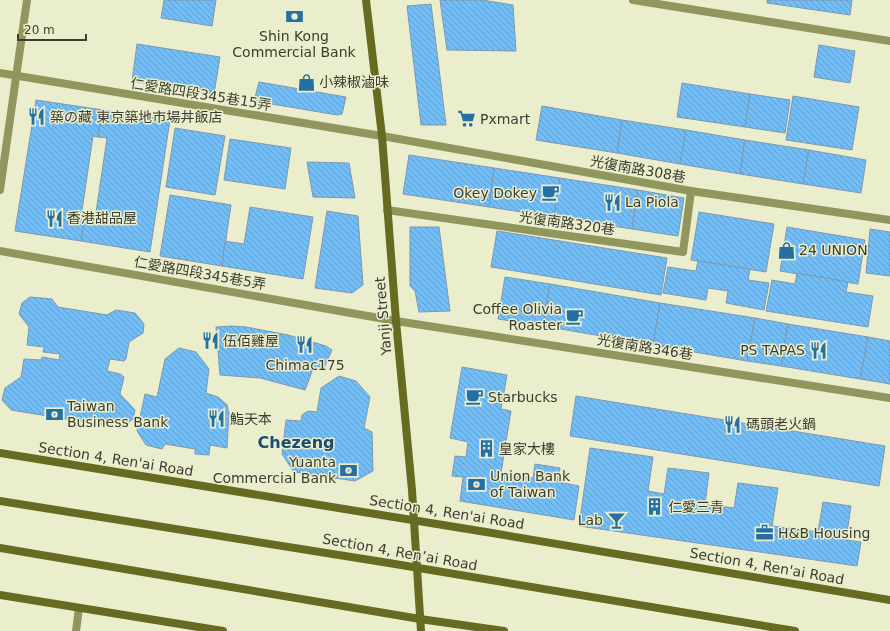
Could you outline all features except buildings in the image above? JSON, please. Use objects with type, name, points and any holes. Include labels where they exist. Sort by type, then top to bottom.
[{"type":"main road","name":"Yanji Street","points":[[366,0],[382,136],[396,322],[414,520],[421,631]]},
{"type":"main road","name":"Section 4, Ren'ai Road","points":[[0,453],[414,520],[890,600]]},
{"type":"main road","name":"Section 4, Ren’ai Road","points":[[0,501],[795,631]]},
{"type":"main road","points":[[0,548],[420,619],[504,631]]},
{"type":"main road","points":[[0,595],[223,631]]},
{"type":"lane","points":[[0,190],[27,0]]},
{"type":"lane","points":[[633,0],[890,41]]},
{"type":"lane","name":"仁愛路四段345巷15弄","points":[[0,73],[382,136]]},
{"type":"lane","name":"光復南路308巷","points":[[382,136],[691,191],[890,220]]},
{"type":"lane","name":"光復南路320巷","points":[[387,210],[683,252],[691,191]]},
{"type":"lane","name":"仁愛路四段345巷5弄","points":[[0,251],[396,322]]},
{"type":"lane","name":"光復南路346巷","points":[[396,322],[890,398]]},
{"type":"lane","points":[[76,631],[79,608]]},
{"type":"place","name":"Shin Kong Commercial Bank","points":[[294,16]]},
{"type":"place","name":"小辣椒滷味","points":[[306,82]]},
{"type":"place","name":"築の藏 東京築地市場丼飯店","points":[[37,117]]},
{"type":"place","name":"Pxmart","points":[[467,119]]},
{"type":"place","name":"Okey Dokey","points":[[550,193]]},
{"type":"place","name":"La Piola","points":[[612,202]]},
{"type":"place","name":"香港甜品屋","points":[[54,218]]},
{"type":"place","name":"24 UNION","points":[[786,250]]},
{"type":"place","name":"Coffee Olivia Roaster","points":[[575,317]]},
{"type":"place","name":"伍佰雞屋","points":[[210,341]]},
{"type":"place","name":"Chimac175","points":[[305,345]]},
{"type":"place","name":"PS TAPAS","points":[[818,350]]},
{"type":"place","name":"Starbucks","points":[[475,397]]},
{"type":"place","name":"Taiwan Business Bank","points":[[54,414]]},
{"type":"place","name":"鮨天本","points":[[217,419]]},
{"type":"place","name":"碼頭老火鍋","points":[[733,424]]},
{"type":"place","name":"皇家大樓","points":[[486,449]]},
{"type":"place","name":"Yuanta Commercial Bank","points":[[349,470]]},
{"type":"place","name":"Union Bank of Taiwan","points":[[477,484]]},
{"type":"place","name":"仁愛三青","points":[[655,507]]},
{"type":"place","name":"Lab","points":[[616,520]]},
{"type":"place","name":"H&B Housing","points":[[765,533]]},
{"type":"district","name":"Chezeng","points":[[296,442]]}]
